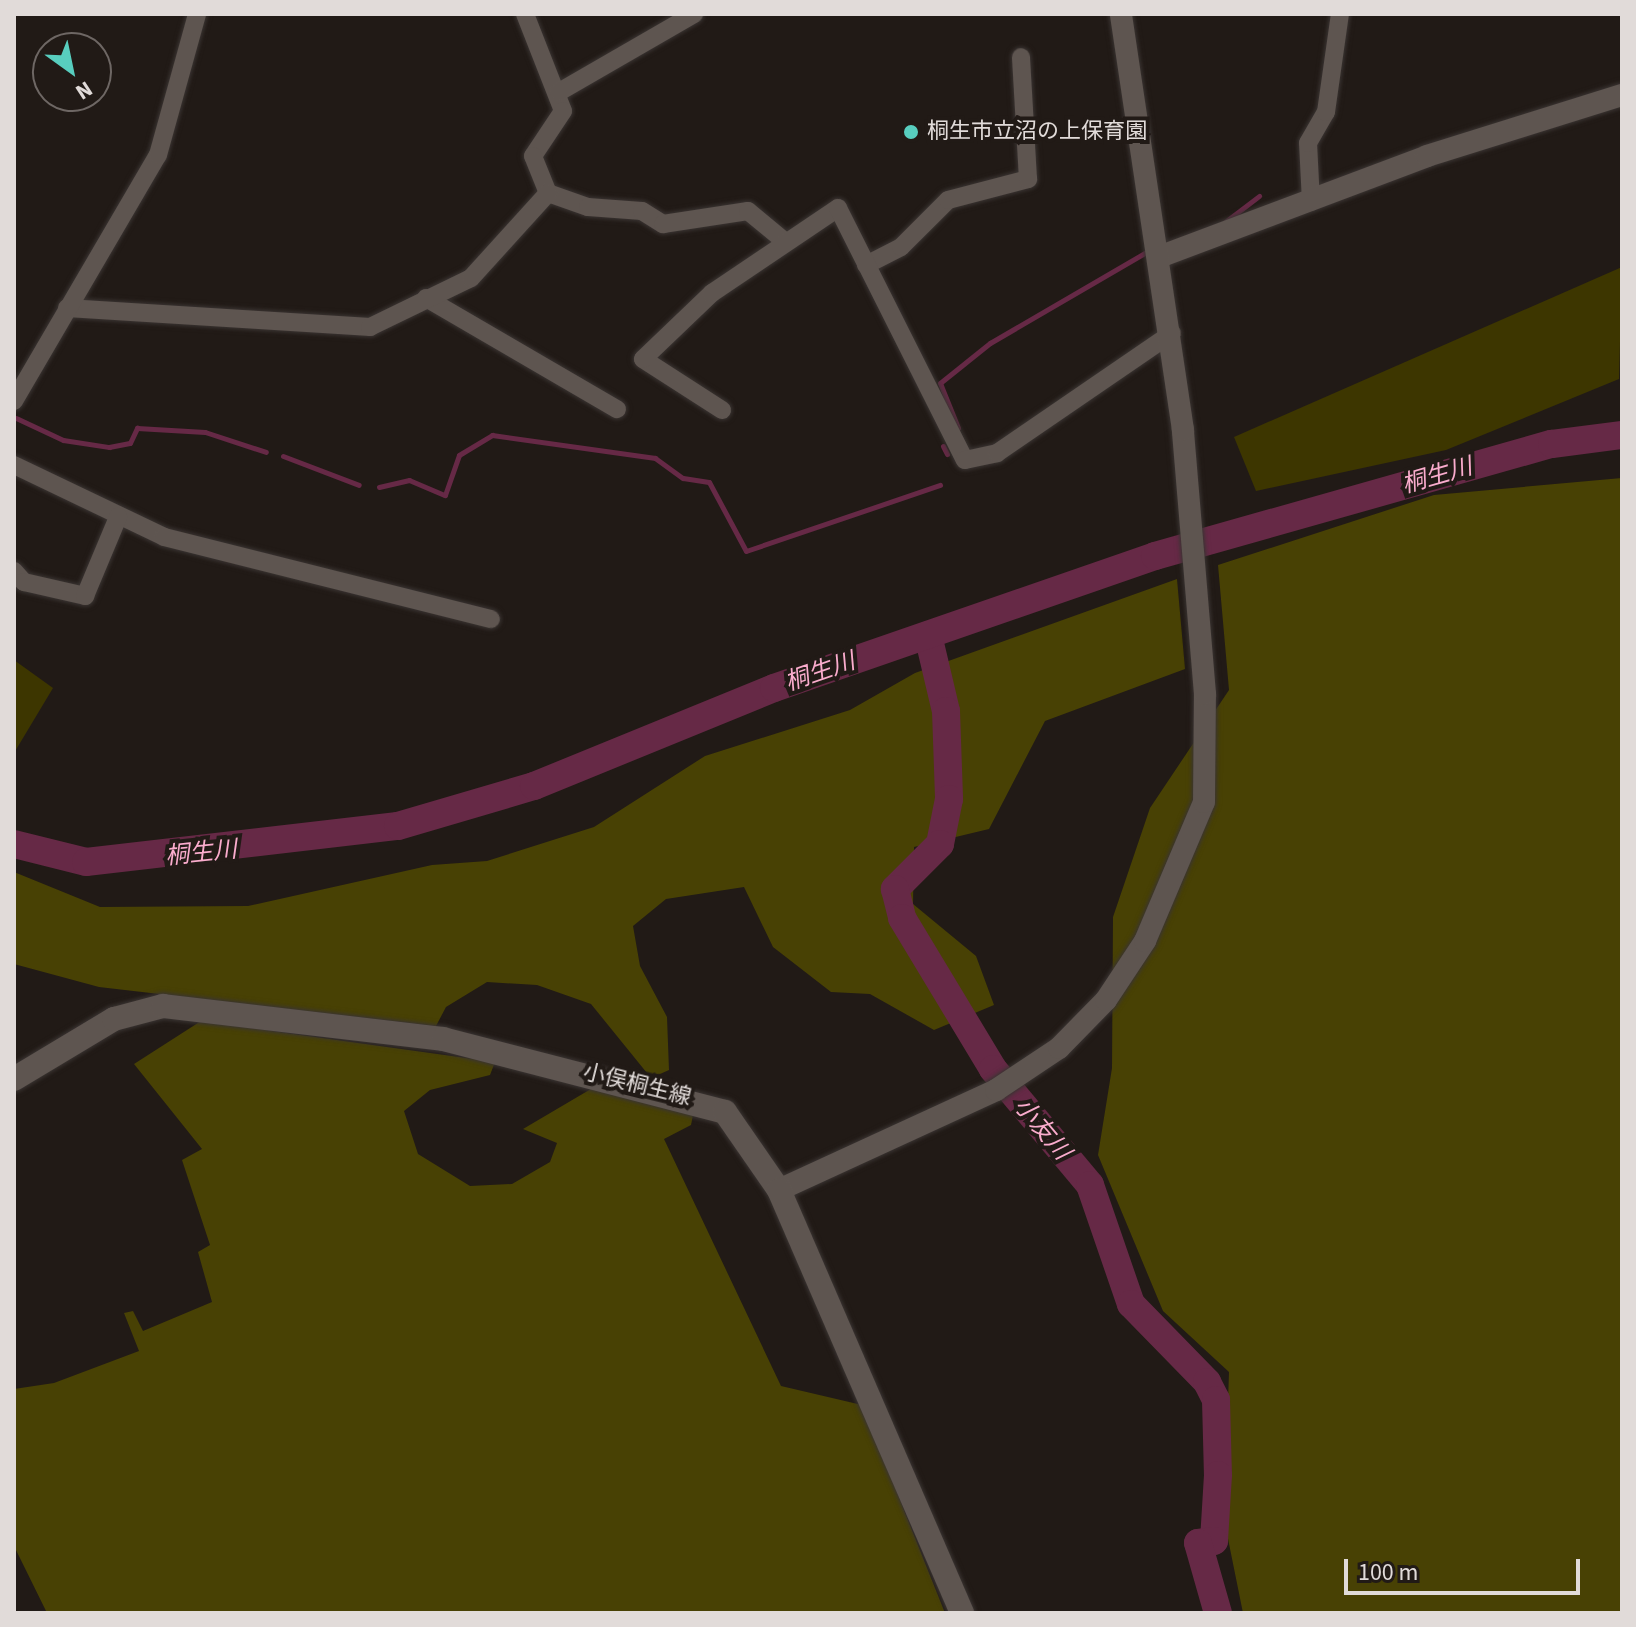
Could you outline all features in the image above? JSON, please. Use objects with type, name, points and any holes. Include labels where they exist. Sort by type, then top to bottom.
[{"type":"main road","name":"小俣桐生線","points":[[14,1079],[114,1019],[151,1007],[443,1039],[713,1105],[737,1121],[779,1190],[962,1613]]},
{"type":"street","points":[[14,401],[158,155],[197,14]]},
{"type":"street","points":[[525,14],[559,92],[562,121],[533,156],[548,193],[588,207],[642,211],[663,224],[748,211],[783,240]]},
{"type":"street","points":[[559,92],[694,14]]},
{"type":"street","points":[[779,1190],[1005,1085],[1106,1000],[1167,898],[1204,802],[1205,694],[1172,333],[1121,14]]},
{"type":"street","points":[[1311,202],[1308,143],[1326,112],[1340,14]]},
{"type":"street","points":[[866,265],[901,247],[948,200],[1028,179],[1021,57]]},
{"type":"street","points":[[1159,257],[1622,95]]},
{"type":"street","points":[[67,308],[370,327],[471,278],[548,193]]},
{"type":"street","points":[[722,410],[643,359],[665,331],[783,240],[838,208],[965,460],[997,453],[1172,333]]},
{"type":"street","points":[[426,298],[617,409]]},
{"type":"street","points":[[14,465],[164,537],[491,619]]},
{"type":"street","points":[[14,571],[24,582],[85,596],[118,517]]},
{"type":"shaded area","points":[[1622,267],[1619,379],[1446,450],[1256,491],[1234,437]]},
{"type":"shaded area","points":[[1622,478],[1622,1613],[1243,1613],[1224,1519],[1229,1372],[1163,1311],[1098,1155],[1112,1068],[1113,917],[1150,808],[1229,690],[1218,565],[1434,495]]},
{"type":"shaded area","points":[[1177,579],[1185,669],[1045,721],[989,829],[914,847],[913,904],[976,956],[994,1005],[934,1030],[870,994],[831,992],[773,947],[744,887],[666,899],[633,926],[640,966],[667,1017],[669,1070],[651,1078],[591,1004],[537,985],[487,982],[446,1007],[436,1026],[99,987],[14,964],[14,872],[100,907],[248,906],[432,865],[487,861],[594,827],[705,756],[850,710],[915,673]]},
{"type":"shaded area","points":[[14,660],[53,688],[14,753]]},
{"type":"shaded area","points":[[201,1021],[495,1062],[490,1075],[430,1090],[404,1111],[418,1154],[470,1186],[512,1184],[550,1162],[557,1143],[523,1129],[596,1086],[694,1110],[691,1125],[664,1139],[781,1386],[862,1405],[945,1613],[47,1613],[14,1546],[14,1389],[54,1383],[139,1351],[124,1313],[133,1311],[143,1331],[212,1302],[198,1252],[210,1245],[182,1160],[202,1149],[134,1064]]},
{"type":"waterway","points":[[1225,222],[1259,196]]},
{"type":"waterway","points":[[958,428],[940,383],[990,343],[1148,251]]},
{"type":"waterway","points":[[16,418],[63,440],[109,447],[130,443],[137,428],[205,432],[266,452]]},
{"type":"waterway","points":[[379,487],[409,480],[445,495],[459,455],[492,435],[655,458],[683,478],[709,482],[746,551],[940,485]]},
{"type":"waterway","name":"桐生川","points":[[14,844],[86,862],[398,826],[534,786],[774,688],[1155,556],[1552,444],[1622,435]]},
{"type":"waterway","points":[[943,446],[947,454]]},
{"type":"waterway","points":[[283,456],[359,485]]},
{"type":"waterway","name":"小友川","points":[[928,635],[946,711],[949,799],[940,844],[895,889],[902,918],[993,1069],[1090,1185],[1131,1304],[1207,1382],[1216,1400],[1218,1475],[1214,1541],[1198,1543],[1218,1613]]},
{"type":"place","name":"桐生市立沼の上保育園","points":[[911,132]]}]
